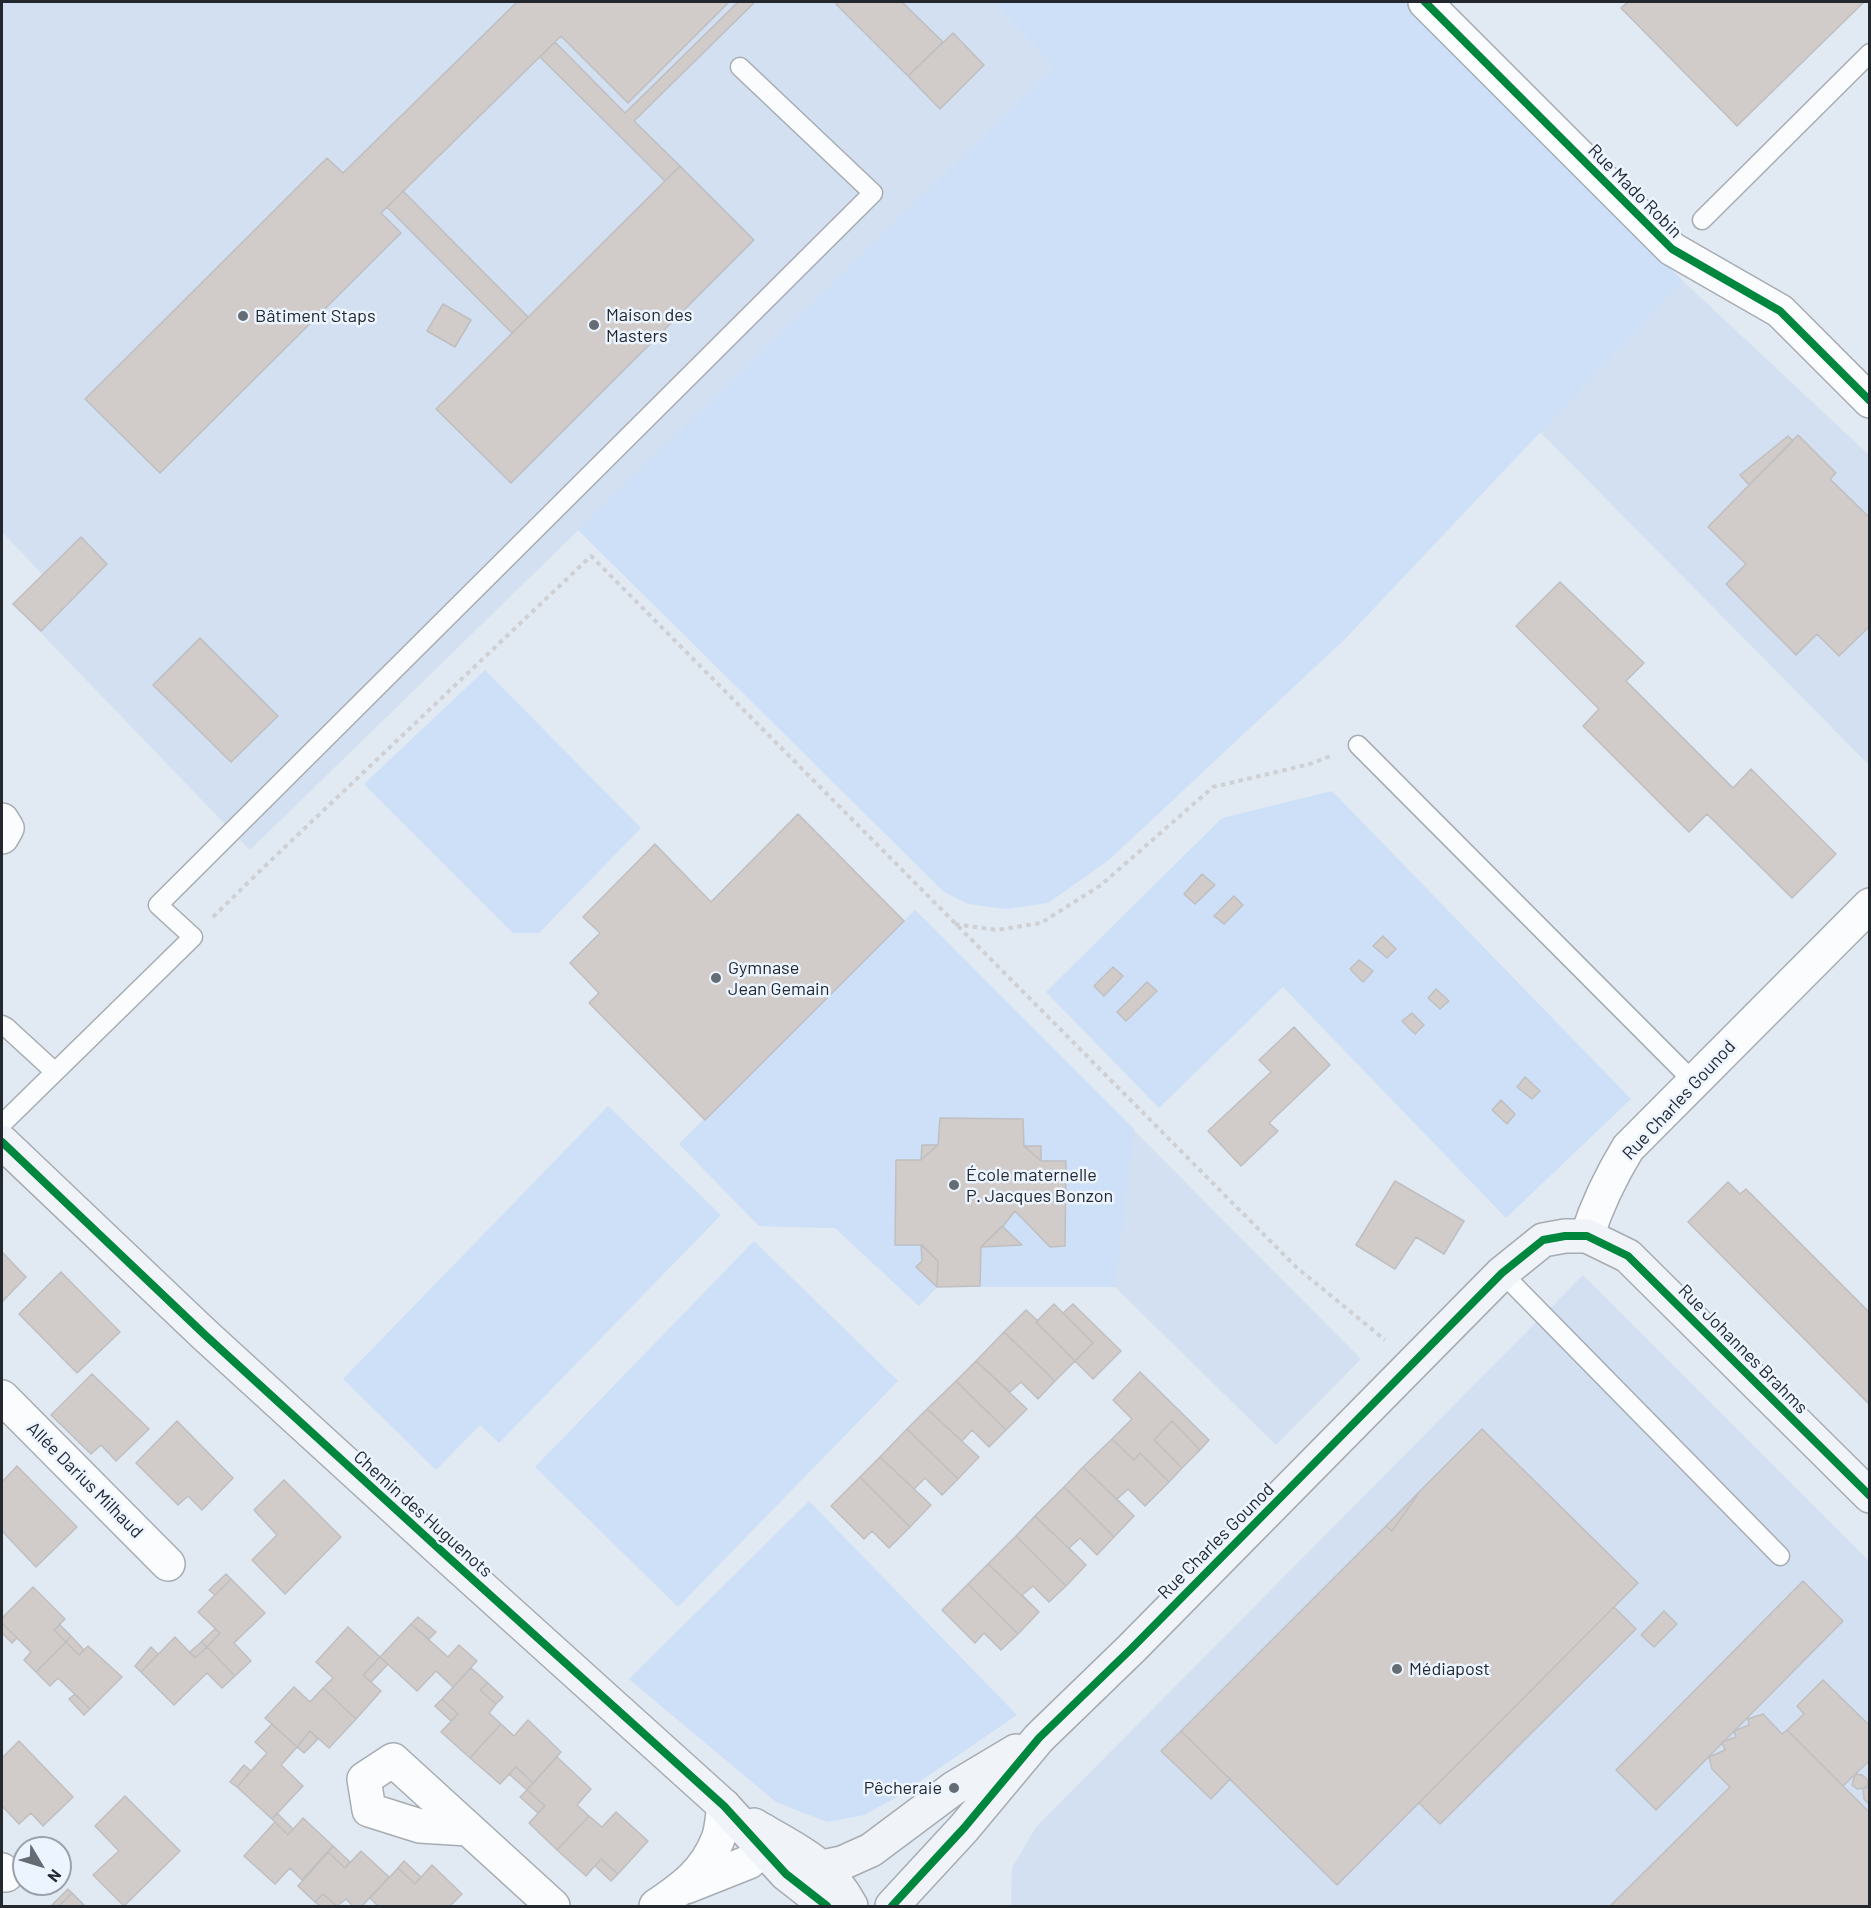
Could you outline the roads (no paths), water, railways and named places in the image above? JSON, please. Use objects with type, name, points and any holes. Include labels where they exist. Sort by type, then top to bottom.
[{"type":"street","name":"Rue Mado Robin","points":[[1425,2],[1672,249],[1780,311],[1869,401]]},
{"type":"street","points":[[2,820],[7,828],[2,837]]},
{"type":"street","name":"Rue Charles Gounod","points":[[892,1906],[964,1828],[1039,1738],[1131,1649],[1502,1273],[1543,1240],[1565,1236],[1587,1236],[1607,1184],[1628,1148],[1869,905]]},
{"type":"street","name":"Chemin des Huguenots","points":[[2,1142],[214,1343],[448,1557],[763,1839],[786,1874],[840,1903]]},
{"type":"street","name":"Rue Johannes Brahms","points":[[1587,1236],[1628,1256],[1869,1496]]},
{"type":"street","name":"Allée Darius Milhaud","points":[[2,1397],[168,1564]]},
{"type":"street","name":"Rue Charles Gounod","points":[[822,1867],[842,1863],[870,1850],[954,1788],[1039,1738]]},
{"type":"street","points":[[684,1888],[704,1867],[714,1847],[724,1806]]},
{"type":"street","points":[[468,1829],[553,1906]]},
{"type":"street","points":[[656,1906],[684,1888],[749,1862],[763,1839]]},
{"type":"street","name":"Chemin des Huguenots","points":[[763,1839],[803,1853],[822,1867],[840,1903]]},
{"type":"street","name":"Rue Charles Gounod","points":[[840,1903],[852,1873],[870,1850]]},
{"type":"lane","points":[[1702,220],[1869,52]]},
{"type":"lane","points":[[2,1124],[193,937],[158,905],[873,193],[740,67]]},
{"type":"lane","points":[[1358,745],[1694,1082]]},
{"type":"lane","points":[[2,1025],[54,1072]]},
{"type":"lane","points":[[1502,1273],[1780,1556]]},
{"type":"place","name":"Bâtiment Staps","points":[[243,316]]},
{"type":"place","name":"Maison des Masters","points":[[594,325]]},
{"type":"place","name":"Gymnase Jean Gemain","points":[[716,978]]},
{"type":"place","name":"École maternelle P. Jacques Bonzon","points":[[954,1185]]},
{"type":"place","name":"Médiapost","points":[[1397,1669]]},
{"type":"place","name":"Pêcheraie","points":[[954,1788]]}]
